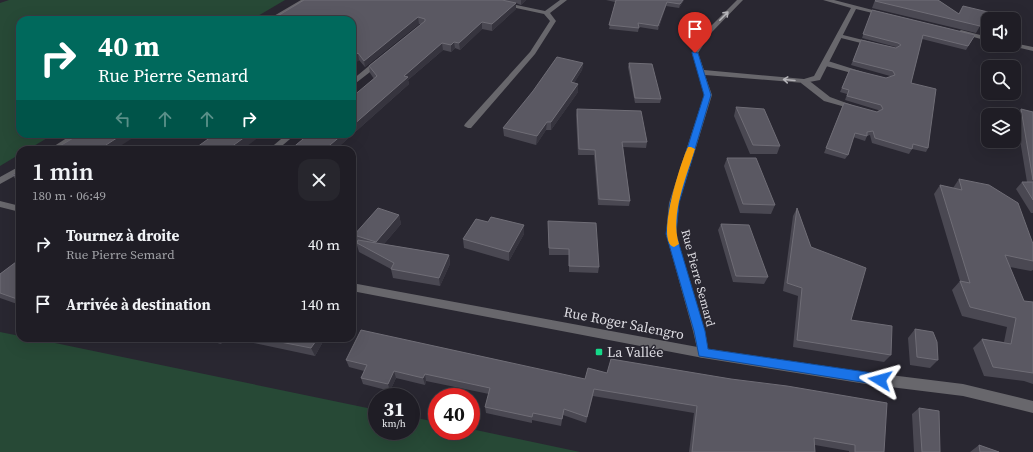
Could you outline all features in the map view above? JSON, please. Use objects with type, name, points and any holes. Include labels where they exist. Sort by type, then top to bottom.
[{"type":"street","points":[[277,16],[305,0]]},
{"type":"street","points":[[468,126],[533,53],[553,21],[546,13],[483,0]]},
{"type":"street","points":[[546,13],[564,0]]},
{"type":"street","name":"Rue Pierre Semard","points":[[703,353],[699,331],[671,234],[674,203],[708,95],[695,53],[708,32],[740,0]]},
{"type":"street","points":[[830,0],[891,16]]},
{"type":"street","points":[[700,72],[804,81],[817,78],[854,6]]},
{"type":"street","points":[[951,30],[981,37]]},
{"type":"street","points":[[839,36],[881,46]]},
{"type":"street","points":[[1021,47],[1033,50]]},
{"type":"street","points":[[356,81],[387,55]]},
{"type":"street","points":[[825,63],[873,76]]},
{"type":"street","points":[[804,81],[827,99],[861,109]]},
{"type":"street","points":[[59,146],[72,138]]},
{"type":"street","points":[[277,146],[287,138]]},
{"type":"street","points":[[0,182],[16,172]]},
{"type":"street","points":[[0,204],[16,209]]},
{"type":"street","name":"Rue Roger Salengro","points":[[356,288],[703,353],[866,378],[963,390],[1033,407]]},
{"type":"green space","points":[[9,0],[285,0],[258,16],[16,16],[16,138],[47,138],[34,146],[16,146],[16,156],[0,166],[0,3]]},
{"type":"green space","points":[[0,332],[16,335],[16,342],[50,342],[368,408],[368,440],[420,440],[420,419],[428,420],[428,440],[480,440],[480,431],[580,452],[0,452]]},
{"type":"building","points":[[304,0],[502,0],[516,3],[492,24],[482,22],[459,43],[454,42],[451,45],[442,43],[404,76],[408,77],[356,122],[356,94],[377,76],[369,66],[425,21],[425,19],[418,17],[364,61],[358,53],[356,54],[356,16],[278,16]]},
{"type":"building","points":[[616,0],[683,0],[680,4],[667,2],[658,26],[638,23],[639,28],[609,25]]},
{"type":"building","points":[[938,0],[959,14],[963,6],[988,12],[981,12],[980,26],[875,1]]},
{"type":"building","points":[[872,10],[975,35],[968,46],[923,35],[911,83],[936,89],[928,148],[913,144],[912,149],[875,138],[873,131],[867,132],[867,136],[855,133],[848,155],[826,148],[844,103],[877,112],[883,109],[881,105],[847,96],[849,90],[842,88],[850,69],[886,78],[895,75],[893,71],[853,61],[861,40],[896,48],[901,45],[863,34]]},
{"type":"building","points":[[557,57],[583,63],[571,82],[578,84],[551,122],[547,122],[537,136],[503,128],[533,91]]},
{"type":"building","points":[[629,63],[652,64],[661,99],[635,98]]},
{"type":"building","points":[[736,107],[764,109],[780,146],[753,145]]},
{"type":"building","points":[[577,109],[641,111],[647,142],[622,142],[630,201],[599,199],[595,150],[579,149]]},
{"type":"building","points":[[1021,109],[1033,112],[1033,180]]},
{"type":"building","points":[[73,138],[117,138],[106,145],[109,146],[60,146]]},
{"type":"building","points":[[210,138],[244,138],[232,146],[198,146]]},
{"type":"building","points":[[304,138],[338,138],[329,146],[295,146]]},
{"type":"building","points":[[727,158],[756,158],[775,205],[743,204]]},
{"type":"building","points":[[959,179],[989,185],[1018,203],[1033,244],[1033,261],[1005,255],[1024,301],[1033,302],[1033,373],[993,367],[982,339],[1011,344],[1016,318],[970,307],[960,281],[970,283],[940,185],[962,190]]},
{"type":"building","points":[[1022,182],[1033,182],[1033,200]]},
{"type":"building","points":[[378,208],[399,215],[376,242],[356,236],[356,233]]},
{"type":"building","points":[[797,208],[811,247],[866,268],[851,320],[892,326],[891,355],[797,340],[802,288],[787,283]]},
{"type":"building","points":[[491,217],[524,225],[509,252],[463,239],[476,219],[488,222]]},
{"type":"building","points":[[548,221],[596,223],[599,267],[569,266],[569,249],[549,248]]},
{"type":"building","points":[[721,224],[749,225],[768,277],[736,276]]},
{"type":"building","points":[[358,240],[449,255],[439,278],[391,269],[394,263],[357,243]]},
{"type":"building","points":[[16,262],[16,299],[0,293],[0,274]]},
{"type":"building","points":[[915,329],[933,332],[937,342],[938,360],[917,357]]},
{"type":"building","points":[[361,330],[585,379],[588,368],[607,373],[611,359],[887,403],[884,452],[855,452],[855,445],[814,438],[815,452],[692,452],[697,406],[594,389],[587,417],[564,409],[562,419],[533,413],[532,417],[485,407],[490,388],[425,374],[423,378],[394,371],[388,384],[361,378],[367,365],[346,360]]},
{"type":"building","points":[[280,342],[315,342],[311,348]]},
{"type":"building","points":[[919,408],[939,411],[940,452],[922,452]]},
{"type":"building","points":[[979,445],[999,452],[980,452]]},
{"type":"slow traffic","points":[[674,244],[671,234],[674,203],[691,149]]},
{"type":"place","name":"La Vallée","points":[[599,352]]},
{"type":"route","points":[[695,53],[708,95],[674,203],[671,234],[699,331],[703,353],[880,380]]}]
